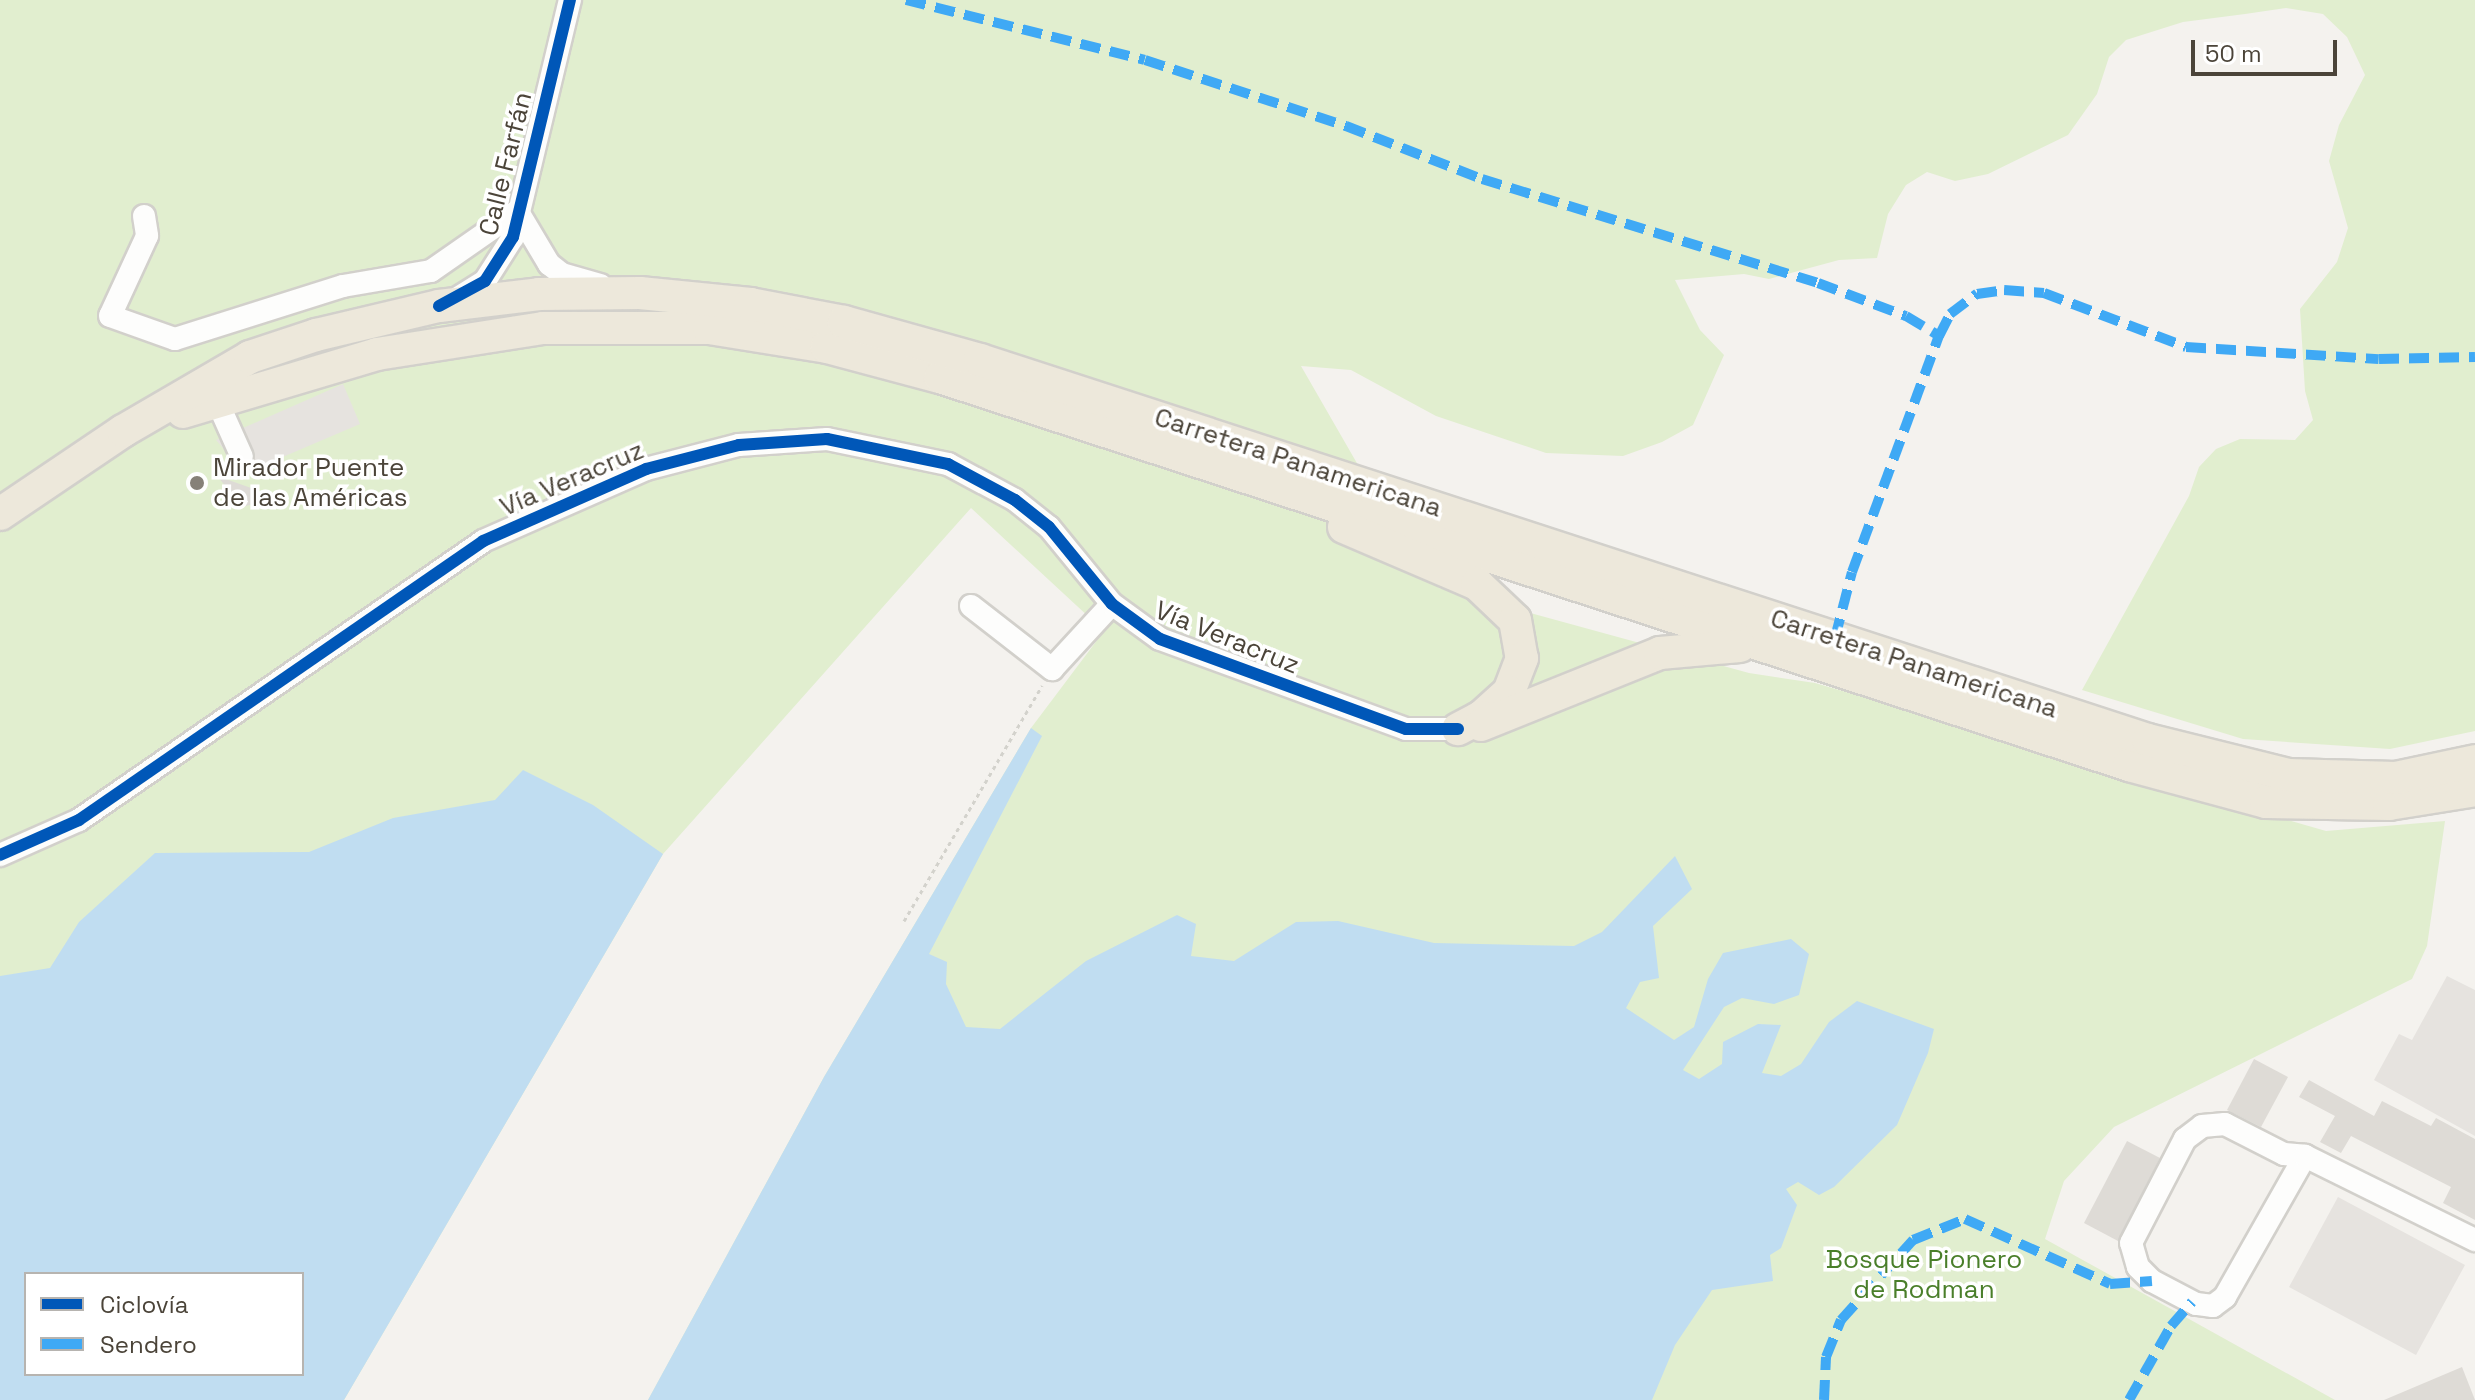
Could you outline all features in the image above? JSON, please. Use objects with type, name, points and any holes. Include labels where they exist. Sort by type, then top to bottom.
[{"type":"highway","name":"Carretera Panamericana","points":[[0,514],[123,431],[250,357],[316,335],[439,306],[539,294],[640,293],[750,304],[844,322],[980,360],[2164,744],[2288,775],[2396,778],[2475,761]]},
{"type":"highway","name":"Carretera Panamericana","points":[[123,431],[377,354],[451,339],[618,325],[709,328],[870,358],[1142,442],[2129,765],[2266,802],[2389,804],[2475,790]]},
{"type":"highway","points":[[1142,442],[1477,584],[1499,600],[1521,640],[1519,672],[1496,706],[1458,729]]},
{"type":"highway","points":[[1458,729],[1511,716],[1660,653],[1699,647],[1773,649]]},
{"type":"street","name":"Calle Farfán","points":[[439,306],[485,281],[502,261],[570,0]]},
{"type":"street","points":[[144,216],[147,236],[110,316],[175,339],[343,286],[431,271],[517,211],[538,251],[562,274],[640,293]]},
{"type":"street","points":[[217,401],[242,457]]},
{"type":"street","name":"Vía Veracruz","points":[[0,855],[79,820],[483,541],[646,469],[739,445],[827,439],[948,464],[1015,500],[1049,527],[1112,604],[1160,639],[1406,729],[1458,729]]},
{"type":"street","points":[[971,606],[1052,669],[1112,604]]},
{"type":"street","points":[[2305,1156],[2225,1297],[2213,1306],[2179,1295],[2138,1267],[2131,1243],[2185,1139],[2202,1126],[2225,1124],[2284,1154],[2305,1156],[2475,1240]]},
{"type":"path","points":[[904,921],[1052,669]]},
{"type":"green space","name":"Bosque Pionero de Rodman","points":[[0,0],[2475,0],[2475,731],[2390,749],[2243,739],[2082,690],[2189,496],[2199,467],[2216,449],[2240,439],[2295,440],[2313,420],[2305,391],[2300,309],[2337,262],[2348,228],[2329,161],[2339,125],[2365,75],[2347,37],[2323,14],[2286,8],[2183,22],[2126,40],[2109,57],[2097,94],[2068,135],[1988,174],[1955,181],[1927,172],[1906,185],[1888,214],[1877,258],[1839,260],[1769,279],[1744,274],[1675,280],[1700,330],[1724,355],[1693,425],[1662,442],[1623,456],[1546,453],[1436,416],[1351,370],[1301,366],[1358,465],[1439,588],[1749,673],[1815,683],[2326,831],[2445,821],[2427,946],[2412,979],[2114,1127],[2064,1181],[2045,1239],[2335,1400],[648,1400],[824,1077],[1031,728],[1104,631],[971,508],[663,854],[344,1400],[0,1400]]},
{"type":"shaded area","points":[[343,384],[360,424],[245,473],[216,440]]},
{"type":"shaded area","points":[[2447,976],[2475,990],[2475,1136],[2374,1080],[2399,1034],[2412,1040]]},
{"type":"shaded area","points":[[2338,1197],[2465,1265],[2416,1355],[2289,1287]]},
{"type":"water","points":[[1031,728],[1042,736],[929,954],[947,962],[946,984],[966,1027],[1000,1029],[1086,961],[1177,915],[1196,924],[1191,956],[1234,961],[1296,922],[1338,921],[1434,943],[1574,946],[1602,932],[1675,856],[1692,889],[1653,926],[1659,978],[1640,982],[1626,1008],[1674,1040],[1694,1027],[1708,979],[1723,953],[1791,939],[1809,954],[1799,995],[1774,1004],[1742,998],[1724,1007],[1683,1070],[1699,1079],[1722,1064],[1723,1042],[1758,1024],[1781,1025],[1762,1073],[1781,1076],[1801,1064],[1829,1022],[1857,1001],[1934,1029],[1928,1053],[1897,1125],[1834,1187],[1819,1195],[1798,1182],[1786,1189],[1797,1205],[1781,1248],[1770,1255],[1773,1281],[1712,1290],[1675,1345],[1652,1400],[648,1400],[824,1077]]},
{"type":"water","points":[[523,770],[593,805],[663,854],[344,1400],[0,1400],[0,976],[50,968],[79,922],[155,853],[309,852],[393,818],[495,800]]},
{"type":"building","points":[[217,476],[254,489],[256,503],[243,507]]},
{"type":"building","points":[[2254,1059],[2288,1077],[2261,1127],[2227,1110]]},
{"type":"building","points":[[2309,1080],[2374,1116],[2382,1101],[2431,1126],[2436,1118],[2475,1139],[2475,1220],[2443,1203],[2451,1187],[2351,1136],[2341,1153],[2320,1142],[2335,1116],[2299,1097]]},
{"type":"building","points":[[2127,1141],[2160,1158],[2118,1241],[2084,1223]]},
{"type":"building","points":[[2462,1367],[2475,1400],[2384,1400]]},
{"type":"marked path","points":[[906,0],[1145,60],[1346,126],[1482,179],[1818,283],[1906,316],[1939,336]]},
{"type":"marked path","points":[[1835,638],[1852,572],[1939,336],[1950,314],[1977,294],[2004,290],[2044,293],[2186,347],[2379,359],[2475,357]]},
{"type":"marked path","points":[[1824,1400],[1826,1357],[1841,1320],[1913,1240],[1965,1219],[2110,1284],[2152,1281]]},
{"type":"marked path","points":[[2129,1400],[2171,1326],[2192,1302]]},
{"type":"cycle path","points":[[439,306],[485,281],[513,237],[570,0]]},
{"type":"cycle path","points":[[0,855],[79,820],[483,541],[646,469],[739,445],[827,439],[948,464],[1015,500],[1049,527],[1112,604],[1160,639],[1406,729],[1458,729]]},
{"type":"place","name":"Mirador Puente de las Américas","points":[[197,483]]}]
